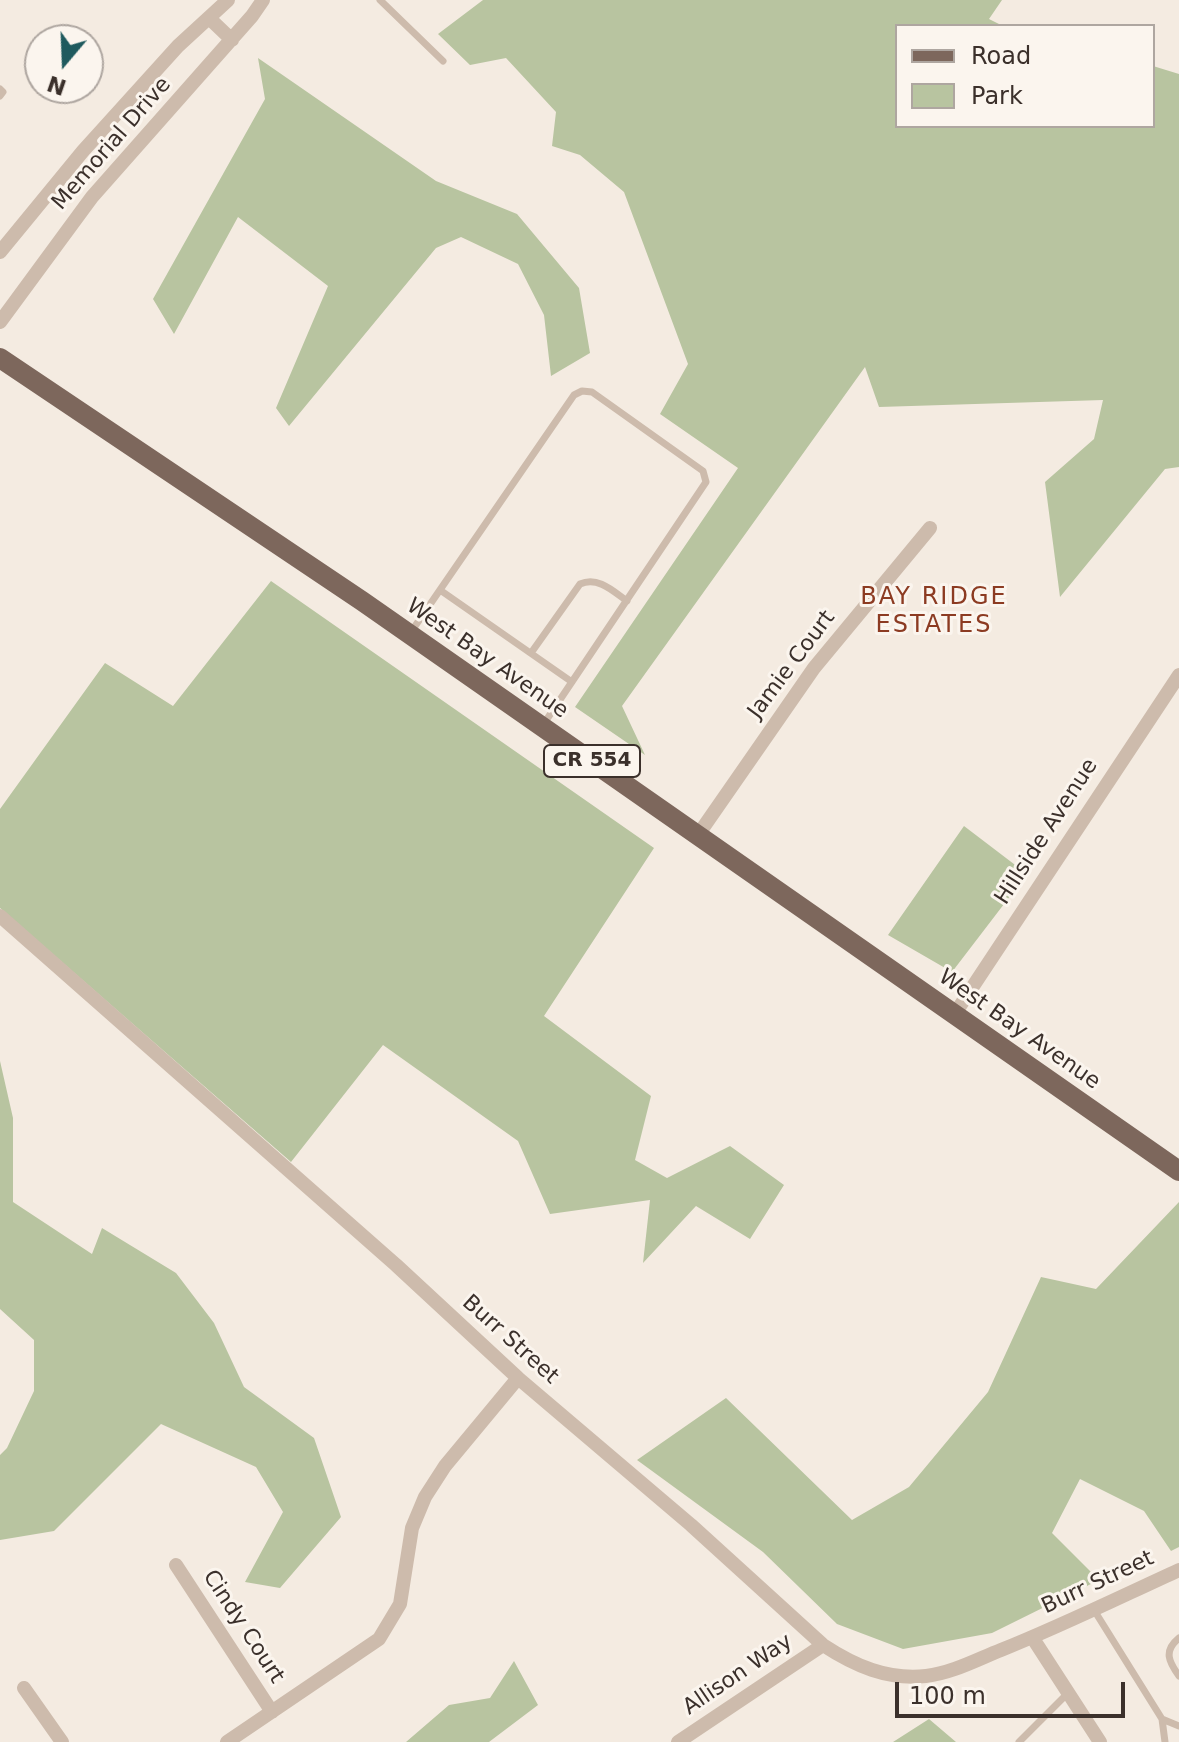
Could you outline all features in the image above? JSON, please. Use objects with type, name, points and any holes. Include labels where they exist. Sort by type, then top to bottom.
[{"type":"main road","name":"West Bay Avenue","points":[[0,358],[409,634],[1179,1171]]},
{"type":"street","name":"Memorial Drive","points":[[0,252],[93,139],[178,46],[228,0]]},
{"type":"street","name":"Memorial Drive","points":[[0,322],[92,197],[232,40],[263,0]]},
{"type":"street","points":[[209,18],[232,40]]},
{"type":"street","name":"Jamie Court","points":[[698,835],[814,668],[930,528]]},
{"type":"street","name":"Hillside Avenue","points":[[954,1015],[1179,675]]},
{"type":"street","name":"Burr Street","points":[[0,916],[396,1265],[518,1378],[691,1525],[823,1645],[847,1661],[873,1672],[923,1676],[948,1672],[1179,1570]]},
{"type":"street","points":[[227,1742],[379,1639],[400,1604],[412,1528],[425,1497],[445,1466],[518,1378]]},
{"type":"street","name":"Cindy Court","points":[[176,1565],[272,1712]]},
{"type":"street","name":"Burr Street","points":[[1035,1636],[1034,1640],[1100,1742]]},
{"type":"street","name":"Allison Way","points":[[678,1742],[823,1645]]},
{"type":"street","points":[[24,1688],[62,1742]]},
{"type":"lane","points":[[380,0],[443,61]]},
{"type":"lane","points":[[0,89],[3,92],[0,96]]},
{"type":"lane","points":[[409,634],[574,395],[587,391],[621,412],[707,476],[704,487],[542,726]]},
{"type":"lane","points":[[531,653],[580,584],[596,581],[627,601]]},
{"type":"lane","points":[[440,590],[572,682]]},
{"type":"lane","points":[[1094,1610],[1162,1719],[1165,1742]]},
{"type":"lane","points":[[1179,1638],[1170,1647],[1168,1655],[1169,1663],[1179,1676]]},
{"type":"lane","points":[[1019,1742],[1068,1693]]},
{"type":"lane","points":[[1162,1719],[1179,1726]]},
{"type":"green space","points":[[483,0],[1002,0],[989,19],[999,24],[895,24],[895,128],[1155,128],[1155,67],[1179,74],[1179,467],[1165,469],[1060,597],[1045,482],[1094,439],[1103,400],[879,407],[865,367],[622,706],[645,755],[575,707],[738,468],[660,414],[688,364],[624,192],[580,155],[552,146],[556,112],[506,58],[470,65],[438,34]]},
{"type":"green space","points":[[258,58],[436,181],[517,214],[579,288],[590,353],[551,376],[544,315],[518,264],[461,237],[436,248],[289,426],[276,408],[328,286],[238,217],[174,334],[153,299],[265,99]]},
{"type":"green space","points":[[271,581],[654,848],[544,1016],[651,1096],[635,1160],[667,1178],[730,1146],[784,1185],[750,1239],[696,1206],[643,1263],[650,1200],[550,1214],[518,1141],[383,1045],[291,1162],[0,908],[0,809],[105,663],[173,706]]},
{"type":"green space","points":[[964,826],[1027,874],[952,972],[888,935]]},
{"type":"green space","points":[[0,1061],[13,1118],[13,1202],[92,1254],[102,1228],[176,1273],[214,1323],[244,1387],[314,1438],[341,1517],[280,1588],[245,1582],[283,1512],[256,1467],[161,1424],[54,1531],[0,1540],[0,1455],[7,1448],[34,1391],[34,1340],[0,1309]]},
{"type":"green space","points":[[1179,1202],[1179,1547],[1171,1551],[1144,1511],[1080,1479],[1052,1533],[1099,1580],[992,1633],[903,1649],[837,1624],[763,1552],[637,1460],[726,1398],[852,1520],[909,1487],[988,1392],[1041,1277],[1096,1289]]},
{"type":"green space","points":[[514,1661],[538,1705],[489,1742],[406,1742],[449,1705],[490,1698]]},
{"type":"green space","points":[[929,1719],[956,1742],[893,1742]]},
{"type":"district","name":"BAY RIDGE ESTATES","points":[[934,612]]}]
